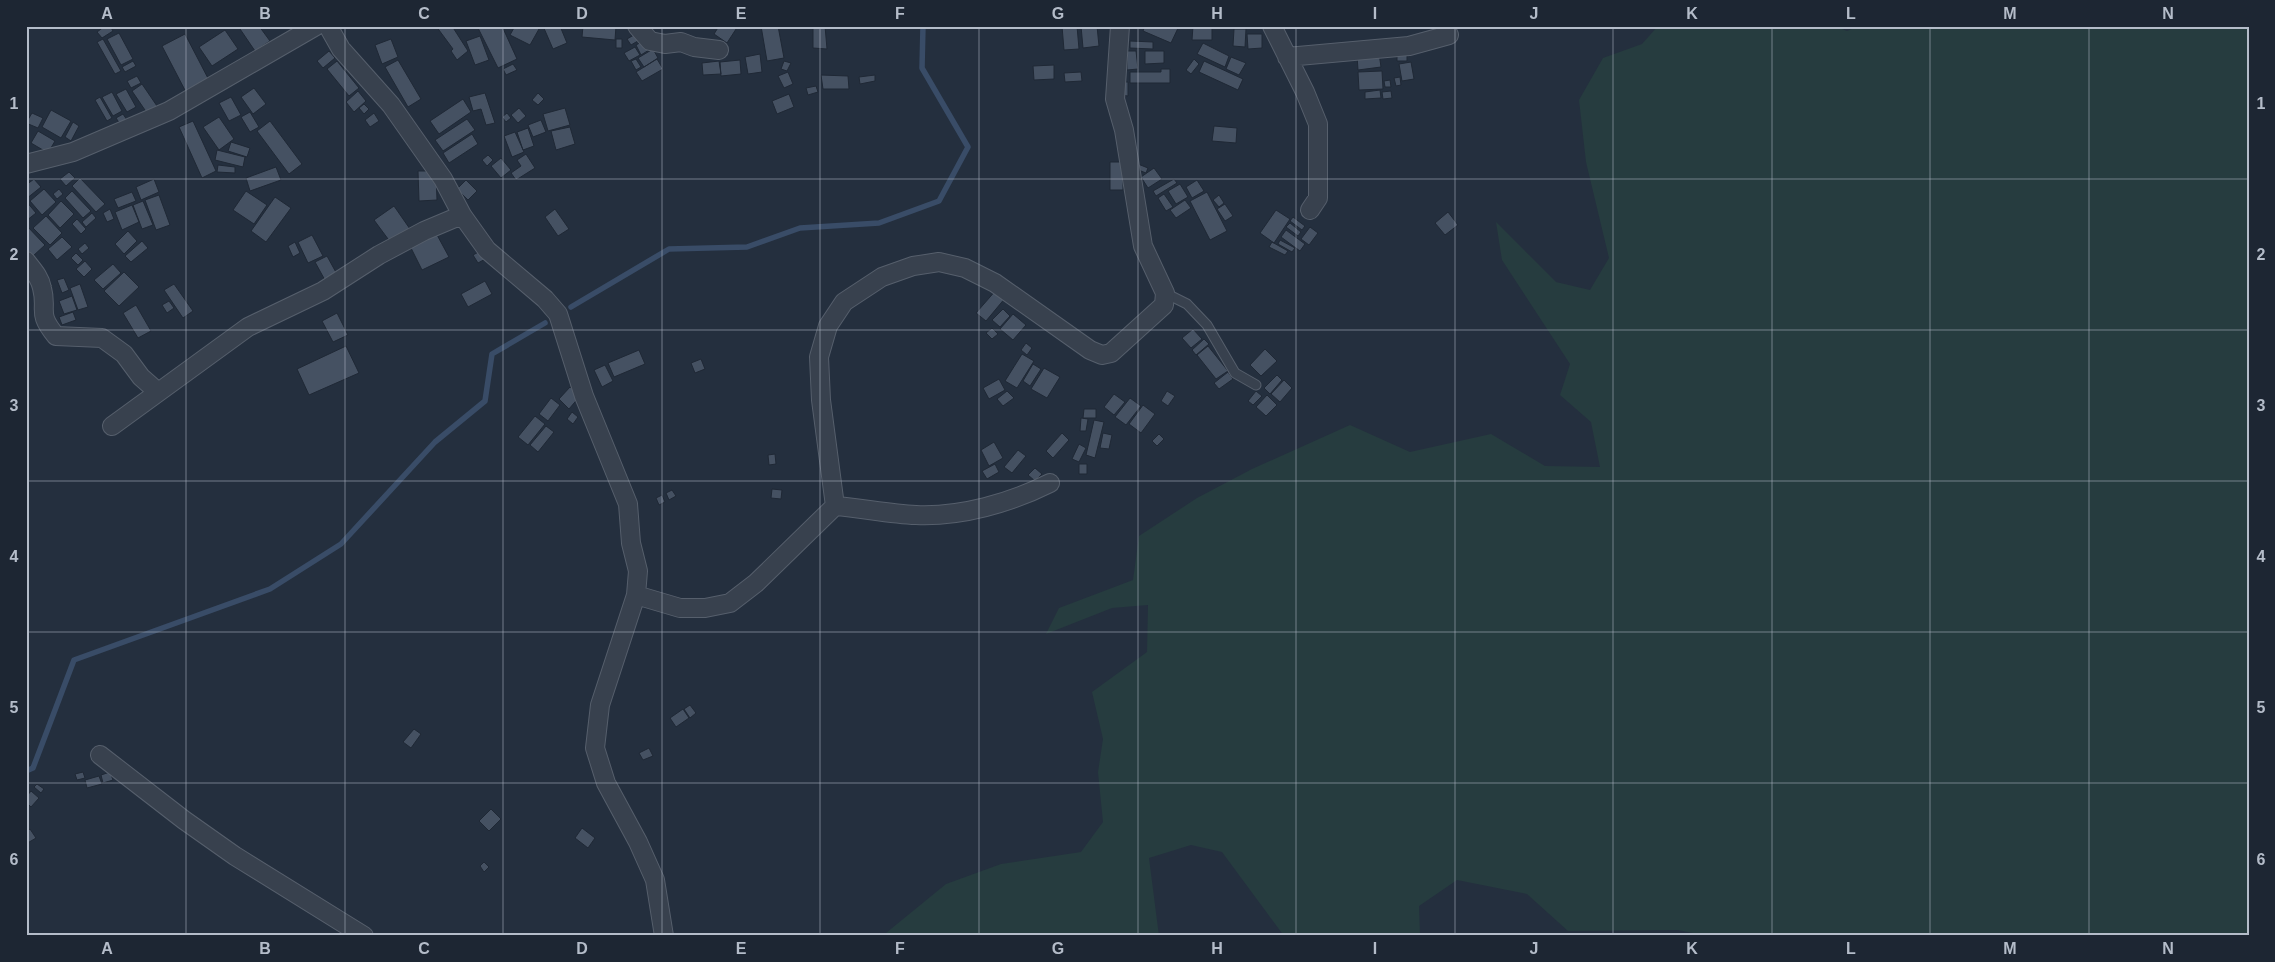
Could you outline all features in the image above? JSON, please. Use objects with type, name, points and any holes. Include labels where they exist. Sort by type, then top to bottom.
[{"type":"street","points":[[26,164],[73,152],[169,111],[316,26]]},
{"type":"street","points":[[328,26],[341,49],[391,105],[443,179],[462,215],[487,250],[545,299],[558,314],[584,396],[628,504],[631,543],[638,571],[636,595],[600,706],[595,748],[606,783],[638,842],[655,880],[664,936]]},
{"type":"street","points":[[637,26],[650,41],[665,44],[681,42],[694,47],[719,50]]},
{"type":"street","points":[[835,506],[821,400],[819,357],[828,326],[844,302],[882,277],[913,266],[939,262],[965,268],[995,283],[1090,350],[1102,354],[1111,353],[1164,305],[1165,293],[1143,246],[1124,130],[1115,99],[1120,26]]},
{"type":"street","points":[[1272,26],[1305,92],[1318,124],[1318,198],[1310,210]]},
{"type":"street","points":[[1287,57],[1409,46],[1449,35]]},
{"type":"street","points":[[112,426],[248,327],[322,291],[379,255],[424,230],[462,215]]},
{"type":"street","points":[[26,261],[38,276],[43,290],[42,309],[46,324],[56,336],[102,338],[124,354],[141,377],[158,392]]},
{"type":"street","points":[[835,506],[914,516],[941,515],[1023,496],[1050,483]]},
{"type":"street","points":[[636,595],[680,608],[705,608],[730,603],[756,583],[835,506]]},
{"type":"street","points":[[100,755],[184,820],[235,856],[364,936]]},
{"type":"lane","points":[[1165,293],[1188,304],[1206,325],[1235,373],[1256,385]]},
{"type":"green space","points":[[1658,26],[1835,26],[1847,31],[1859,26],[2249,26],[2249,936],[1708,936],[1678,930],[1568,931],[1527,894],[1457,880],[1419,906],[1420,936],[1284,936],[1222,852],[1191,845],[1149,858],[1159,936],[886,936],[886,933],[946,884],[1001,864],[1081,852],[1103,822],[1098,772],[1103,739],[1092,692],[1147,652],[1148,605],[1112,608],[1046,634],[1059,608],[1133,580],[1139,536],[1197,498],[1252,469],[1350,425],[1410,452],[1491,434],[1545,466],[1600,467],[1591,422],[1560,395],[1570,364],[1502,260],[1496,222],[1556,282],[1590,290],[1609,258],[1586,162],[1579,100],[1603,58],[1642,44]]},
{"type":"building","points":[[105,26],[110,26],[113,31],[102,38],[97,32]]},
{"type":"building","points":[[238,26],[259,26],[270,41],[255,51]]},
{"type":"building","points":[[436,26],[452,26],[468,51],[457,60],[451,51],[453,49]]},
{"type":"building","points":[[477,26],[502,26],[517,59],[498,68]]},
{"type":"building","points":[[515,26],[534,26],[539,29],[530,45],[510,35]]},
{"type":"building","points":[[543,26],[560,26],[567,43],[553,49]]},
{"type":"building","points":[[583,26],[616,26],[615,40],[582,37]]},
{"type":"building","points":[[719,26],[738,26],[727,43],[714,34]]},
{"type":"building","points":[[761,26],[778,26],[784,58],[767,61]]},
{"type":"building","points":[[813,26],[825,26],[827,49],[813,48]]},
{"type":"building","points":[[1062,26],[1077,26],[1079,49],[1064,50]]},
{"type":"building","points":[[1081,26],[1097,26],[1099,46],[1083,48]]},
{"type":"building","points":[[1145,26],[1179,26],[1171,43],[1143,31]]},
{"type":"building","points":[[1193,26],[1212,26],[1212,40],[1192,40]]},
{"type":"building","points":[[1234,29],[1246,29],[1245,47],[1233,46]]},
{"type":"building","points":[[225,30],[238,49],[212,66],[199,47]]},
{"type":"building","points":[[639,32],[643,38],[631,45],[627,39]]},
{"type":"building","points":[[119,33],[133,59],[121,65],[107,39]]},
{"type":"building","points":[[185,34],[211,84],[188,96],[162,46]]},
{"type":"building","points":[[1247,34],[1262,34],[1262,48],[1248,49]]},
{"type":"building","points":[[480,36],[489,60],[475,65],[466,41]]},
{"type":"building","points":[[103,39],[121,71],[115,74],[97,42]]},
{"type":"building","points":[[391,39],[398,57],[382,64],[375,45]]},
{"type":"building","points":[[616,39],[622,39],[622,48],[616,48]]},
{"type":"building","points":[[647,39],[652,48],[641,55],[636,45]]},
{"type":"building","points":[[1130,41],[1153,42],[1153,49],[1130,48]]},
{"type":"building","points":[[1203,43],[1229,56],[1225,67],[1197,54]]},
{"type":"building","points":[[635,47],[640,55],[629,61],[624,53]]},
{"type":"building","points":[[653,49],[658,58],[644,67],[638,58]]},
{"type":"building","points":[[329,51],[335,58],[323,68],[317,61]]},
{"type":"building","points":[[1127,51],[1136,51],[1138,69],[1127,70]]},
{"type":"building","points":[[1145,51],[1164,51],[1164,63],[1145,64]]},
{"type":"building","points":[[1379,53],[1381,67],[1358,70],[1357,55]]},
{"type":"building","points":[[760,54],[762,72],[748,74],[745,57]]},
{"type":"building","points":[[1407,54],[1407,61],[1397,61],[1397,55]]},
{"type":"building","points":[[1231,57],[1246,63],[1239,75],[1226,69]]},
{"type":"building","points":[[636,59],[641,67],[636,70],[631,61]]},
{"type":"building","points":[[657,59],[663,69],[642,81],[636,72]]},
{"type":"building","points":[[1194,59],[1199,64],[1191,74],[1186,70]]},
{"type":"building","points":[[398,60],[421,99],[408,107],[385,67]]},
{"type":"building","points":[[740,60],[741,74],[721,76],[720,62]]},
{"type":"building","points":[[133,61],[136,66],[125,72],[122,67]]},
{"type":"building","points":[[337,61],[359,88],[349,96],[327,69]]},
{"type":"building","points":[[719,61],[721,74],[703,75],[702,63]]},
{"type":"building","points":[[784,61],[791,63],[787,71],[781,69]]},
{"type":"building","points":[[1204,61],[1243,79],[1238,90],[1199,72]]},
{"type":"building","points":[[1411,62],[1414,79],[1402,81],[1399,64]]},
{"type":"building","points":[[513,64],[517,70],[506,75],[503,69]]},
{"type":"building","points":[[1054,65],[1054,79],[1034,80],[1033,66]]},
{"type":"building","points":[[1161,69],[1170,69],[1170,83],[1130,83],[1130,72],[1161,72]]},
{"type":"building","points":[[1382,71],[1383,89],[1359,90],[1358,72]]},
{"type":"building","points":[[788,72],[793,84],[784,88],[778,76]]},
{"type":"building","points":[[1081,72],[1082,81],[1065,82],[1064,73]]},
{"type":"building","points":[[821,75],[848,76],[849,89],[823,89]]},
{"type":"building","points":[[875,75],[875,81],[860,84],[859,77]]},
{"type":"building","points":[[137,76],[141,83],[131,88],[127,81]]},
{"type":"building","points":[[1400,77],[1401,85],[1396,86],[1394,78]]},
{"type":"building","points":[[1390,80],[1391,87],[1385,87],[1384,81]]},
{"type":"building","points":[[1121,82],[1128,82],[1128,96],[1120,95]]},
{"type":"building","points":[[142,84],[157,106],[147,113],[132,91]]},
{"type":"building","points":[[816,86],[818,92],[808,95],[806,88]]},
{"type":"building","points":[[254,88],[266,104],[253,114],[241,97]]},
{"type":"building","points":[[126,89],[136,107],[127,112],[116,94]]},
{"type":"building","points":[[1380,90],[1381,98],[1365,99],[1365,92]]},
{"type":"building","points":[[358,91],[366,101],[354,112],[346,102]]},
{"type":"building","points":[[1391,91],[1392,98],[1383,99],[1382,92]]},
{"type":"building","points":[[112,92],[122,111],[113,116],[102,97]]},
{"type":"building","points":[[485,93],[495,123],[486,125],[481,109],[473,111],[469,97]]},
{"type":"building","points":[[538,93],[544,99],[538,105],[532,100]]},
{"type":"building","points":[[789,94],[794,107],[777,114],[772,101]]},
{"type":"building","points":[[100,97],[112,118],[107,121],[95,100]]},
{"type":"building","points":[[231,97],[241,115],[229,121],[219,103]]},
{"type":"building","points":[[463,99],[471,112],[439,134],[430,121]]},
{"type":"building","points":[[364,104],[369,109],[364,114],[359,108]]},
{"type":"building","points":[[519,108],[526,116],[518,123],[511,115]]},
{"type":"building","points":[[565,108],[570,125],[548,131],[543,114]]},
{"type":"building","points":[[51,110],[71,121],[61,138],[42,127]]},
{"type":"building","points":[[250,112],[259,127],[250,132],[241,117]]},
{"type":"building","points":[[32,113],[43,118],[38,128],[26,123]]},
{"type":"building","points":[[374,113],[379,121],[370,127],[365,120]]},
{"type":"building","points":[[507,113],[511,118],[506,122],[502,117]]},
{"type":"building","points":[[123,114],[127,120],[120,124],[116,118]]},
{"type":"building","points":[[219,117],[234,139],[219,150],[203,127]]},
{"type":"building","points":[[467,119],[475,130],[443,151],[435,140]]},
{"type":"building","points":[[541,120],[546,132],[533,137],[528,125]]},
{"type":"building","points":[[193,121],[216,171],[202,178],[179,127]]},
{"type":"building","points":[[270,121],[302,164],[289,174],[257,131]]},
{"type":"building","points":[[73,122],[79,126],[71,141],[65,137]]},
{"type":"building","points":[[1214,126],[1237,128],[1236,143],[1212,141]]},
{"type":"building","points":[[570,127],[575,144],[556,150],[551,131]]},
{"type":"building","points":[[528,128],[534,146],[523,150],[517,132]]},
{"type":"building","points":[[38,131],[55,141],[48,153],[31,143]]},
{"type":"building","points":[[515,132],[524,152],[512,157],[504,136]]},
{"type":"building","points":[[472,134],[478,144],[449,163],[443,153]]},
{"type":"building","points":[[231,142],[250,148],[247,157],[228,151]]},
{"type":"building","points":[[217,150],[245,157],[243,167],[215,160]]},
{"type":"building","points":[[526,154],[535,168],[516,180],[511,173],[521,166],[517,160]]},
{"type":"building","points":[[488,155],[493,160],[487,166],[482,160]]},
{"type":"building","points":[[501,158],[511,170],[501,178],[491,166]]},
{"type":"building","points":[[1110,162],[1123,162],[1123,190],[1110,190]]},
{"type":"building","points":[[1138,164],[1148,168],[1146,173],[1136,169]]},
{"type":"building","points":[[218,165],[235,167],[235,173],[217,172]]},
{"type":"building","points":[[276,167],[281,180],[250,191],[246,178]]},
{"type":"building","points":[[1154,168],[1162,179],[1148,188],[1141,177]]},
{"type":"building","points":[[418,171],[436,171],[437,200],[419,201]]},
{"type":"building","points":[[69,172],[75,178],[66,186],[60,179]]},
{"type":"building","points":[[80,178],[105,204],[96,212],[72,186]]},
{"type":"building","points":[[34,179],[41,187],[26,199],[26,185]]},
{"type":"building","points":[[154,179],[159,192],[141,200],[136,187]]},
{"type":"building","points":[[1174,179],[1177,183],[1156,196],[1153,191]]},
{"type":"building","points":[[466,180],[477,191],[468,200],[457,189]]},
{"type":"building","points":[[1197,180],[1204,191],[1192,198],[1186,187]]},
{"type":"building","points":[[1180,184],[1188,197],[1176,204],[1168,191]]},
{"type":"building","points":[[44,189],[56,202],[42,215],[30,201]]},
{"type":"building","points":[[59,189],[63,194],[57,199],[53,194]]},
{"type":"building","points":[[72,191],[91,211],[83,218],[65,198]]},
{"type":"building","points":[[246,191],[267,205],[254,224],[233,210]]},
{"type":"building","points":[[132,192],[136,201],[118,208],[114,199]]},
{"type":"building","points":[[1207,192],[1227,231],[1210,240],[1190,201]]},
{"type":"building","points":[[1164,194],[1173,207],[1166,211],[1158,198]]},
{"type":"building","points":[[159,195],[170,225],[156,230],[145,200]]},
{"type":"building","points":[[1219,195],[1224,203],[1219,207],[1213,200]]},
{"type":"building","points":[[275,197],[291,208],[266,242],[251,231]]},
{"type":"building","points":[[1185,200],[1191,208],[1176,218],[1170,210]]},
{"type":"building","points":[[26,201],[36,213],[26,221]]},
{"type":"building","points":[[61,201],[74,214],[60,228],[48,215]]},
{"type":"building","points":[[143,201],[153,225],[142,229],[133,205]]},
{"type":"building","points":[[1225,204],[1233,216],[1225,221],[1217,209]]},
{"type":"building","points":[[132,205],[139,222],[122,230],[115,212]]},
{"type":"building","points":[[394,206],[410,229],[391,243],[374,220]]},
{"type":"building","points":[[110,209],[114,219],[107,222],[103,213]]},
{"type":"building","points":[[555,209],[569,229],[558,236],[545,217]]},
{"type":"building","points":[[1276,210],[1290,219],[1274,243],[1260,233]]},
{"type":"building","points":[[1448,212],[1458,225],[1445,235],[1435,223]]},
{"type":"building","points":[[92,213],[96,218],[86,227],[82,222]]},
{"type":"building","points":[[46,216],[62,233],[50,245],[33,228]]},
{"type":"building","points":[[1293,217],[1305,226],[1302,230],[1290,221]]},
{"type":"building","points":[[77,219],[86,229],[81,234],[72,224]]},
{"type":"building","points":[[1290,223],[1301,232],[1298,236],[1286,227]]},
{"type":"building","points":[[26,225],[45,245],[33,256],[26,249]]},
{"type":"building","points":[[1310,227],[1318,233],[1309,245],[1301,239]]},
{"type":"building","points":[[1286,230],[1305,244],[1300,251],[1281,237]]},
{"type":"building","points":[[128,231],[137,241],[124,254],[115,244]]},
{"type":"building","points":[[436,233],[449,257],[422,270],[410,246]]},
{"type":"building","points":[[312,235],[323,256],[308,263],[298,242]]},
{"type":"building","points":[[62,237],[72,247],[57,260],[48,249]]},
{"type":"building","points":[[1280,240],[1295,248],[1292,252],[1278,244]]},
{"type":"building","points":[[142,241],[148,248],[131,262],[125,256]]},
{"type":"building","points":[[295,242],[300,253],[293,257],[288,246]]},
{"type":"building","points":[[1272,242],[1288,251],[1285,255],[1269,247]]},
{"type":"building","points":[[85,243],[89,248],[82,254],[78,249]]},
{"type":"building","points":[[484,249],[489,257],[478,263],[473,255]]},
{"type":"building","points":[[76,253],[83,260],[78,265],[71,258]]},
{"type":"building","points":[[327,256],[338,276],[326,282],[315,262]]},
{"type":"building","points":[[85,261],[92,269],[84,277],[76,269]]},
{"type":"building","points":[[113,264],[121,273],[103,289],[94,280]]},
{"type":"building","points":[[124,272],[139,287],[119,306],[104,291]]},
{"type":"building","points":[[64,278],[69,290],[62,293],[57,280]]},
{"type":"building","points":[[485,281],[492,294],[468,307],[461,294]]},
{"type":"building","points":[[80,284],[88,307],[78,310],[70,288]]},
{"type":"building","points":[[174,284],[193,311],[183,318],[164,290]]},
{"type":"building","points":[[997,289],[1006,297],[986,321],[976,313]]},
{"type":"building","points":[[72,296],[77,310],[64,314],[59,301]]},
{"type":"building","points":[[169,301],[174,308],[167,313],[162,305]]},
{"type":"building","points":[[136,305],[151,331],[138,338],[123,313]]},
{"type":"building","points":[[1003,309],[1010,316],[1000,327],[992,320]]},
{"type":"building","points":[[73,312],[76,320],[62,325],[59,317]]},
{"type":"building","points":[[337,313],[348,335],[333,342],[322,321]]},
{"type":"building","points":[[1013,314],[1026,325],[1013,340],[1000,329]]},
{"type":"building","points":[[992,328],[998,334],[992,339],[986,333]]},
{"type":"building","points":[[1193,329],[1202,339],[1191,348],[1182,338]]},
{"type":"building","points":[[1204,339],[1209,344],[1196,355],[1192,350]]},
{"type":"building","points":[[1026,343],[1032,348],[1027,355],[1021,350]]},
{"type":"building","points":[[346,346],[359,373],[309,395],[297,369]]},
{"type":"building","points":[[1208,346],[1228,371],[1216,379],[1197,355]]},
{"type":"building","points":[[1265,349],[1277,361],[1261,376],[1250,365]]},
{"type":"building","points":[[639,350],[645,364],[614,377],[608,363]]},
{"type":"building","points":[[1022,354],[1034,361],[1017,388],[1005,381]]},
{"type":"building","points":[[701,359],[705,369],[695,373],[691,363]]},
{"type":"building","points":[[1033,364],[1041,369],[1030,386],[1023,381]]},
{"type":"building","points":[[605,365],[613,381],[602,387],[594,370]]},
{"type":"building","points":[[1044,368],[1060,377],[1047,398],[1031,389]]},
{"type":"building","points":[[1228,372],[1233,379],[1219,389],[1214,383]]},
{"type":"building","points":[[1277,375],[1282,380],[1270,394],[1264,388]]},
{"type":"building","points":[[999,379],[1005,390],[989,399],[983,388]]},
{"type":"building","points":[[1284,380],[1292,388],[1280,402],[1271,394]]},
{"type":"building","points":[[570,387],[580,396],[569,409],[559,399]]},
{"type":"building","points":[[1007,391],[1014,398],[1003,406],[997,399]]},
{"type":"building","points":[[1167,391],[1175,396],[1168,406],[1161,401]]},
{"type":"building","points":[[1256,391],[1262,396],[1253,405],[1248,401]]},
{"type":"building","points":[[1114,394],[1125,402],[1114,415],[1104,407]]},
{"type":"building","points":[[1267,395],[1277,405],[1266,416],[1256,407]]},
{"type":"building","points":[[551,398],[560,405],[548,421],[539,414]]},
{"type":"building","points":[[1130,398],[1141,406],[1126,425],[1115,417]]},
{"type":"building","points":[[1143,405],[1155,414],[1141,433],[1129,424]]},
{"type":"building","points":[[1084,409],[1096,409],[1096,418],[1083,418]]},
{"type":"building","points":[[572,412],[578,417],[573,424],[567,419]]},
{"type":"building","points":[[535,416],[545,424],[528,445],[518,437]]},
{"type":"building","points":[[1081,418],[1088,419],[1086,431],[1080,431]]},
{"type":"building","points":[[1094,420],[1104,422],[1095,458],[1086,455]]},
{"type":"building","points":[[546,426],[554,432],[538,452],[530,445]]},
{"type":"building","points":[[1062,433],[1069,440],[1053,458],[1046,451]]},
{"type":"building","points":[[1103,433],[1112,435],[1109,449],[1100,448]]},
{"type":"building","points":[[1159,434],[1164,439],[1157,446],[1152,441]]},
{"type":"building","points":[[994,442],[1003,458],[989,466],[981,450]]},
{"type":"building","points":[[1079,444],[1086,448],[1079,462],[1072,459]]},
{"type":"building","points":[[1018,450],[1026,456],[1012,473],[1004,467]]},
{"type":"building","points":[[775,454],[776,464],[769,465],[768,455]]},
{"type":"building","points":[[995,464],[999,472],[987,479],[982,471]]},
{"type":"building","points":[[1079,464],[1087,464],[1087,474],[1079,474]]},
{"type":"building","points":[[1035,468],[1042,474],[1035,481],[1028,475]]},
{"type":"building","points":[[772,489],[782,490],[781,499],[771,498]]},
{"type":"building","points":[[672,490],[676,496],[669,500],[666,493]]},
{"type":"building","points":[[662,495],[665,502],[659,505],[656,498]]},
{"type":"building","points":[[690,705],[696,713],[690,718],[684,709]]},
{"type":"building","points":[[683,709],[689,718],[676,727],[670,718]]},
{"type":"building","points":[[414,729],[421,734],[411,748],[403,742]]},
{"type":"building","points":[[649,748],[653,756],[643,760],[639,753]]},
{"type":"building","points":[[83,772],[85,778],[77,780],[75,774]]},
{"type":"building","points":[[110,772],[113,780],[103,783],[101,775]]},
{"type":"building","points":[[99,776],[102,784],[87,788],[85,780]]},
{"type":"building","points":[[37,784],[44,789],[41,793],[34,787]]},
{"type":"building","points":[[31,791],[39,798],[31,807],[26,802],[26,797]]},
{"type":"building","points":[[491,809],[501,819],[489,831],[479,821]]},
{"type":"building","points":[[582,828],[595,838],[588,848],[575,838]]},
{"type":"building","points":[[30,829],[36,838],[26,844],[26,832]]},
{"type":"building","points":[[484,862],[489,867],[484,872],[480,866]]},
{"type":"waterway","points":[[571,307],[669,249],[747,247],[800,228],[879,223],[939,201],[968,147],[922,68],[923,26]]},
{"type":"waterway","points":[[26,771],[33,768],[74,660],[270,589],[341,544],[435,442],[485,401],[492,354],[545,323]]}]
